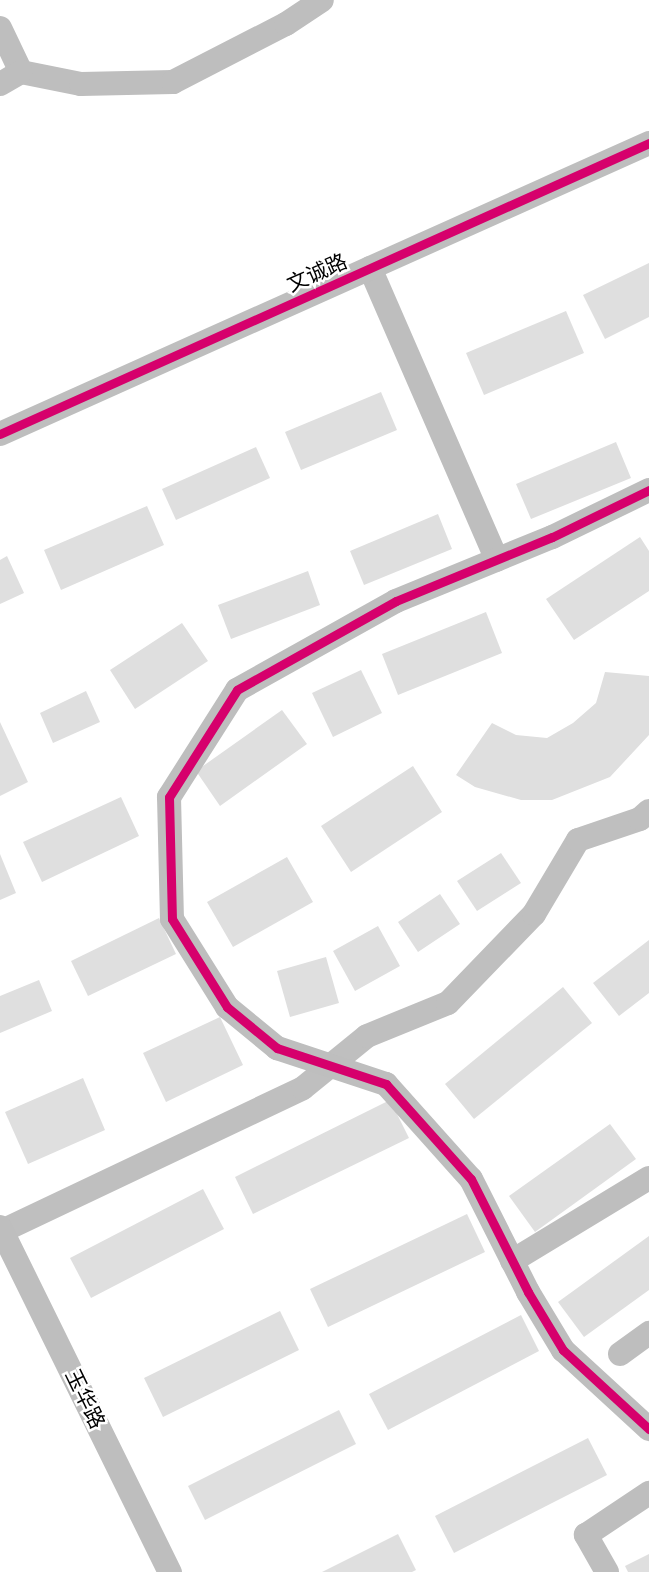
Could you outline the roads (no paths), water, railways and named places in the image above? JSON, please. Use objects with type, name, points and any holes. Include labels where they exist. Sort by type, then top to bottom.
[{"type":"street","points":[[0,28],[10,78],[81,84],[173,82],[286,24],[322,0]]},
{"type":"street","name":"文诚路","points":[[0,434],[649,143]]},
{"type":"street","points":[[370,268],[497,560]]},
{"type":"street","points":[[649,490],[497,560],[396,601],[237,690],[169,797],[172,919],[227,1007],[277,1048],[386,1084],[471,1179],[512,1261],[563,1350],[649,1429]]},
{"type":"street","points":[[512,1261],[649,1178]]},
{"type":"street","name":"玉华路","points":[[0,1227],[170,1572]]},
{"type":"street","points":[[620,1354],[649,1333]]},
{"type":"street","points":[[607,1572],[586,1535],[649,1493]]},
{"type":"waterway","points":[[0,1232],[303,1088],[367,1036],[448,1003],[534,914],[578,840],[640,819],[649,811]]}]
